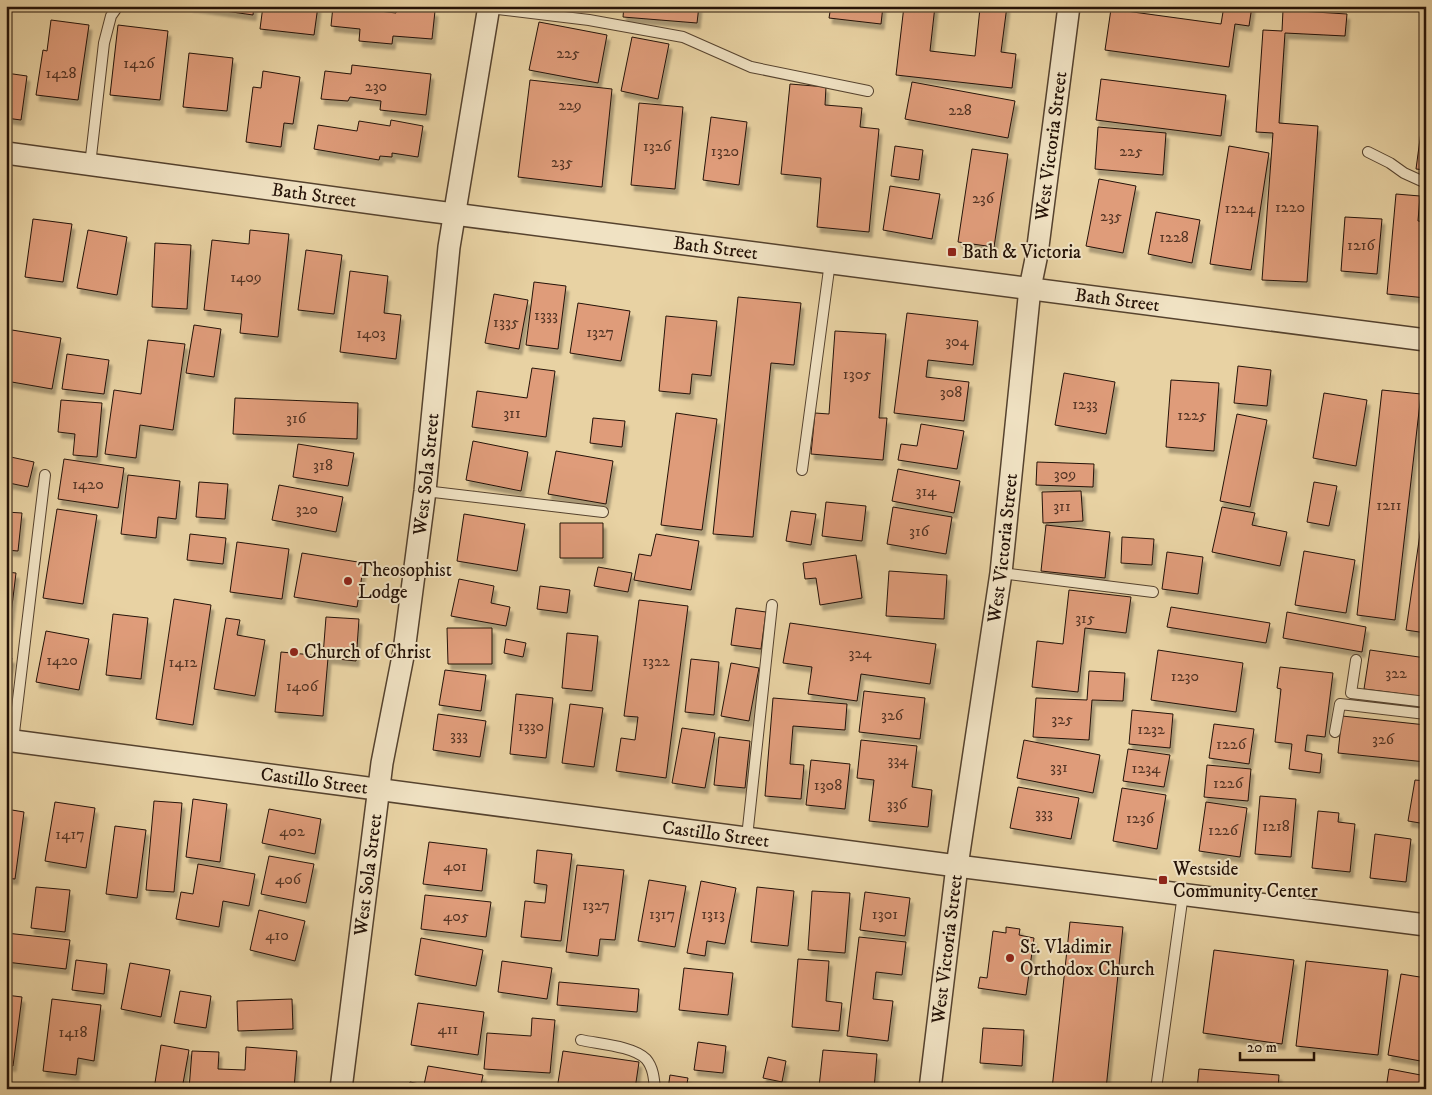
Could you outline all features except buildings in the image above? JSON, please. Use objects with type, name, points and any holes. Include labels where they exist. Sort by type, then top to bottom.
[{"type":"street","name":"West Victoria Street","points":[[930,1089],[957,866],[1001,573],[1030,288],[1037,254],[1068,6]]},
{"type":"street","name":"West Sola Street","points":[[341,1089],[384,748],[404,651],[425,491],[448,255],[489,7]]},
{"type":"street","name":"Bath Street","points":[[6,153],[423,210],[1426,340]]},
{"type":"street","name":"Castillo Street","points":[[10,741],[957,866],[1426,925]]},
{"type":"lane","points":[[90,165],[104,43],[111,16],[118,6]]},
{"type":"lane","points":[[489,7],[588,20],[684,38],[751,67],[868,91]]},
{"type":"lane","points":[[1368,152],[1390,163],[1404,173],[1426,183]]},
{"type":"lane","points":[[802,470],[830,262]]},
{"type":"lane","points":[[10,741],[45,475]]},
{"type":"lane","points":[[425,491],[603,512]]},
{"type":"lane","points":[[1001,573],[1153,592]]},
{"type":"lane","points":[[747,837],[772,605]]},
{"type":"lane","points":[[1356,660],[1351,693],[1426,702]]},
{"type":"lane","points":[[1335,732],[1340,704],[1426,714]]},
{"type":"lane","points":[[1156,1089],[1183,894]]},
{"type":"lane","points":[[581,1040],[635,1051],[647,1060],[653,1072],[655,1089]]},
{"type":"place","name":"Bath & Victoria","points":[[952,252]]},
{"type":"place","name":"Theosophist Lodge","points":[[348,581]]},
{"type":"place","name":"Church of Christ","points":[[294,652]]},
{"type":"place","name":"Westside Community Center","points":[[1163,880]]},
{"type":"place","name":"St. Vladimir Orthodox Church","points":[[1010,958]]}]
